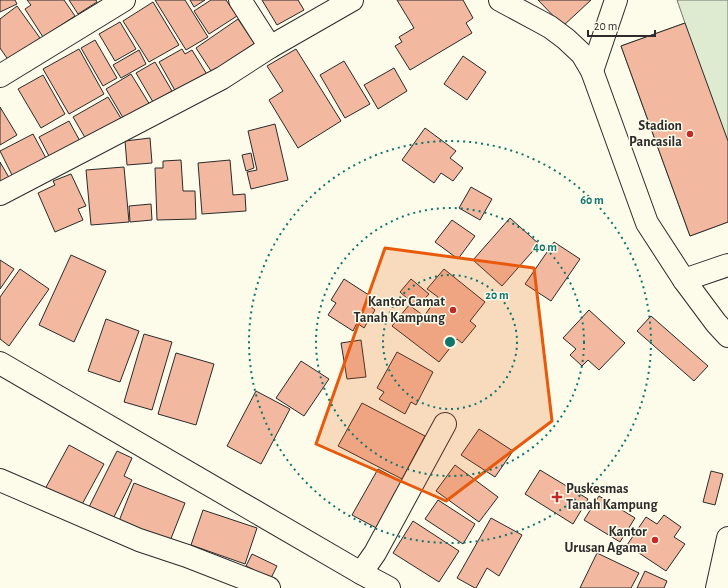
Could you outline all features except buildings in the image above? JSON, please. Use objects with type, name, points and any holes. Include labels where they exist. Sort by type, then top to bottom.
[{"type":"main road","points":[[240,0],[270,46]]},
{"type":"main road","points":[[0,194],[222,78],[270,46],[352,0]]},
{"type":"main road","points":[[500,0],[550,27],[582,54],[592,71],[647,223],[684,280],[716,323],[728,336]]},
{"type":"main road","points":[[592,71],[616,0]]},
{"type":"main road","points":[[0,76],[112,3]]},
{"type":"main road","points":[[684,280],[728,265]]},
{"type":"main road","points":[[0,363],[389,588]]},
{"type":"main road","points":[[361,573],[375,552],[445,424]]},
{"type":"main road","points":[[0,480],[138,540],[187,556],[269,588]]},
{"type":"main road","points":[[717,588],[728,538]]},
{"type":"highlighted area","points":[[385,248],[534,268],[552,421],[446,501],[316,444]]},
{"type":"green space","name":"Stadion Pancasila","points":[[677,0],[728,0],[728,222],[690,236],[621,46],[685,23]]},
{"type":"place","name":"Stadion Pancasila","points":[[690,134]]},
{"type":"place","name":"Kantor Camat Tanah Kampung","points":[[453,310]]},
{"type":"place","name":"Puskesmas Tanah Kampung","points":[[557,497]]},
{"type":"place","name":"Kantor Urusan Agama","points":[[655,540]]}]
